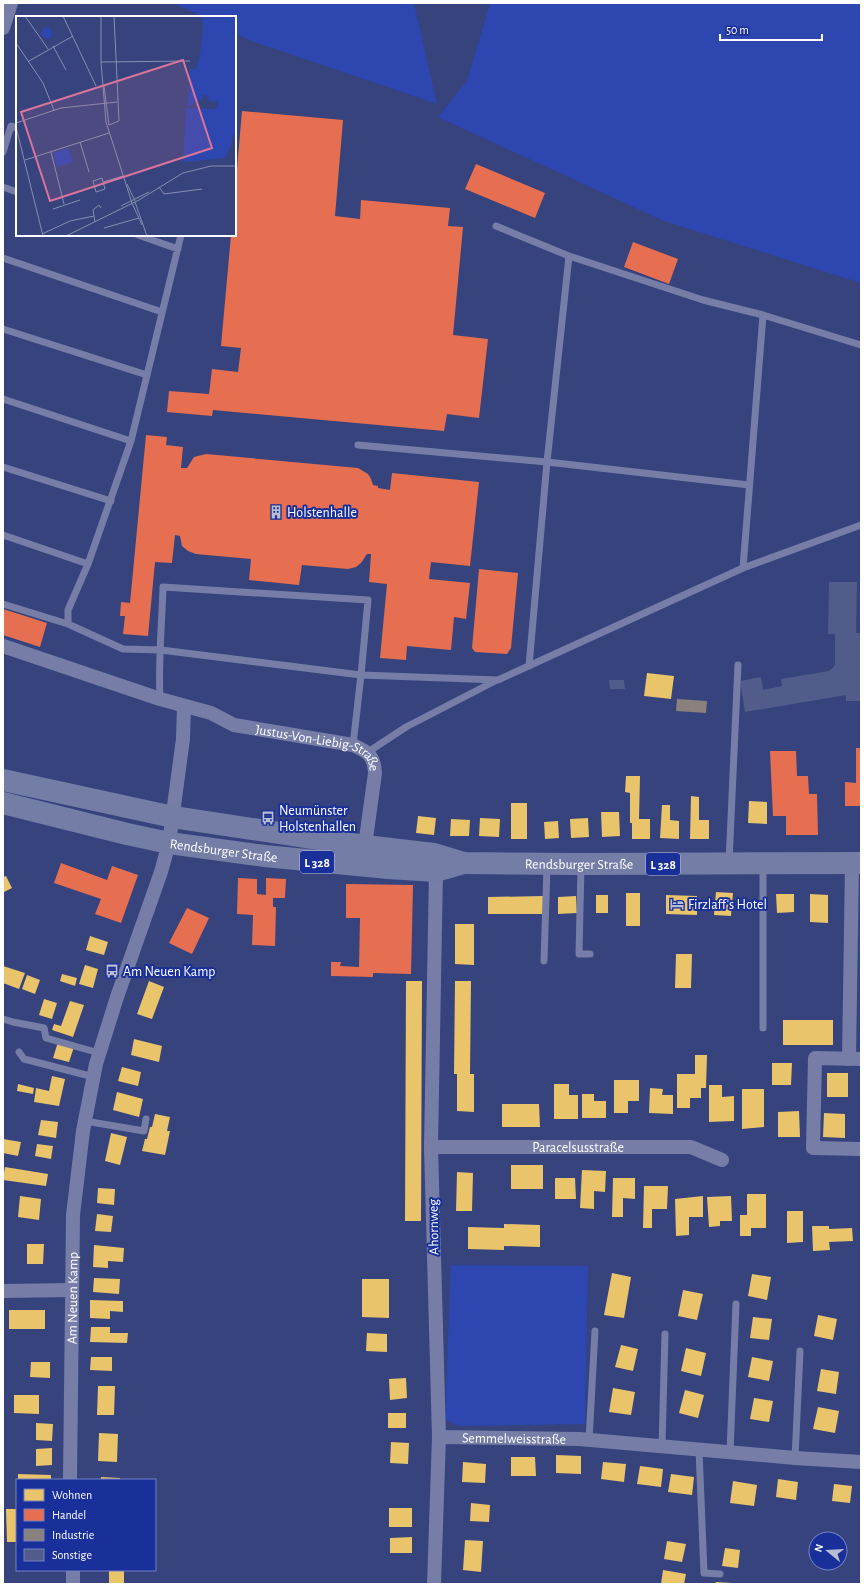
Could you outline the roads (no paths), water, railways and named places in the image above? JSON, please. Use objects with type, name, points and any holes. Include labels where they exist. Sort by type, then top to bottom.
[{"type":"main road","name":"L 328","points":[[3,780],[173,817]]},
{"type":"main road","name":"L 328","points":[[3,802],[127,834],[169,843]]},
{"type":"main road","name":"Rendsburger Straße","points":[[173,817],[365,846],[434,854],[464,863],[857,864]]},
{"type":"main road","name":"Rendsburger Straße","points":[[169,843],[265,856],[388,868],[436,871],[464,863]]},
{"type":"street","points":[[3,28],[11,3]]},
{"type":"street","name":"Justus-Von-Liebig-Straße","points":[[3,646],[160,699],[211,713],[234,725],[353,745],[368,752],[374,764],[375,773],[365,846]]},
{"type":"street","points":[[173,817],[183,740],[184,706]]},
{"type":"street","name":"Rendsburger Straße","points":[[169,843],[173,817]]},
{"type":"street","name":"Am Neuen Kamp","points":[[70,1479],[73,1215],[86,1120],[99,1053],[116,997],[163,867],[169,843]]},
{"type":"street","points":[[365,846],[373,858],[388,868]]},
{"type":"street","name":"Rendsburger Straße","points":[[331,863],[359,853],[365,846]]},
{"type":"street","points":[[857,864],[855,1059],[815,1058],[813,1148],[861,1149]]},
{"type":"street","name":"Ahornweg","points":[[434,1584],[439,1437],[431,1147],[436,871]]},
{"type":"street","name":"Paracelsusstraße","points":[[431,1147],[691,1147],[722,1160]]},
{"type":"street","points":[[3,1291],[72,1290]]},
{"type":"street","name":"Semmelweisstraße","points":[[439,1437],[588,1440],[795,1458],[861,1462]]},
{"type":"street","points":[[73,1571],[73,1584]]},
{"type":"lane","points":[[3,152],[11,126],[16,128]]},
{"type":"lane","points":[[3,186],[16,192]]},
{"type":"lane","points":[[496,226],[569,256],[703,300],[763,315],[861,346]]},
{"type":"lane","points":[[141,236],[178,249]]},
{"type":"lane","points":[[68,624],[68,610],[88,564],[131,441],[181,236]]},
{"type":"lane","points":[[529,666],[547,462],[569,256]]},
{"type":"lane","points":[[3,258],[162,312]]},
{"type":"lane","points":[[743,568],[763,315]]},
{"type":"lane","points":[[3,329],[147,375]]},
{"type":"lane","points":[[3,399],[131,441]]},
{"type":"lane","points":[[358,445],[547,462],[749,485]]},
{"type":"lane","points":[[3,467],[111,501]]},
{"type":"lane","points":[[368,752],[406,727],[498,680],[743,568],[861,525]]},
{"type":"lane","points":[[3,535],[88,564]]},
{"type":"lane","points":[[160,699],[163,587],[368,600],[353,745]]},
{"type":"lane","points":[[3,604],[68,624],[123,649],[161,650],[361,675],[498,680]]},
{"type":"lane","points":[[728,864],[738,665]]},
{"type":"lane","points":[[544,961],[547,864]]},
{"type":"lane","points":[[581,864],[579,954],[590,954]]},
{"type":"lane","points":[[763,864],[763,1028]]},
{"type":"lane","points":[[3,1019],[44,1028],[46,1038],[99,1053]]},
{"type":"lane","points":[[19,1052],[24,1059],[94,1077]]},
{"type":"lane","points":[[86,1120],[144,1131],[146,1119]]},
{"type":"lane","points":[[730,1452],[736,1304]]},
{"type":"lane","points":[[588,1440],[595,1331]]},
{"type":"lane","points":[[662,1446],[665,1334]]},
{"type":"lane","points":[[795,1458],[800,1351]]},
{"type":"lane","points":[[699,1450],[704,1573],[720,1574]]},
{"type":"place","name":"Holstenhalle","points":[[276,512]]},
{"type":"place","name":"Neumünster Holstenhallen","points":[[268,818]]},
{"type":"place","name":"Firzlaff's Hotel","points":[[677,904]]},
{"type":"place","name":"Am Neuen Kamp","points":[[112,971]]}]
